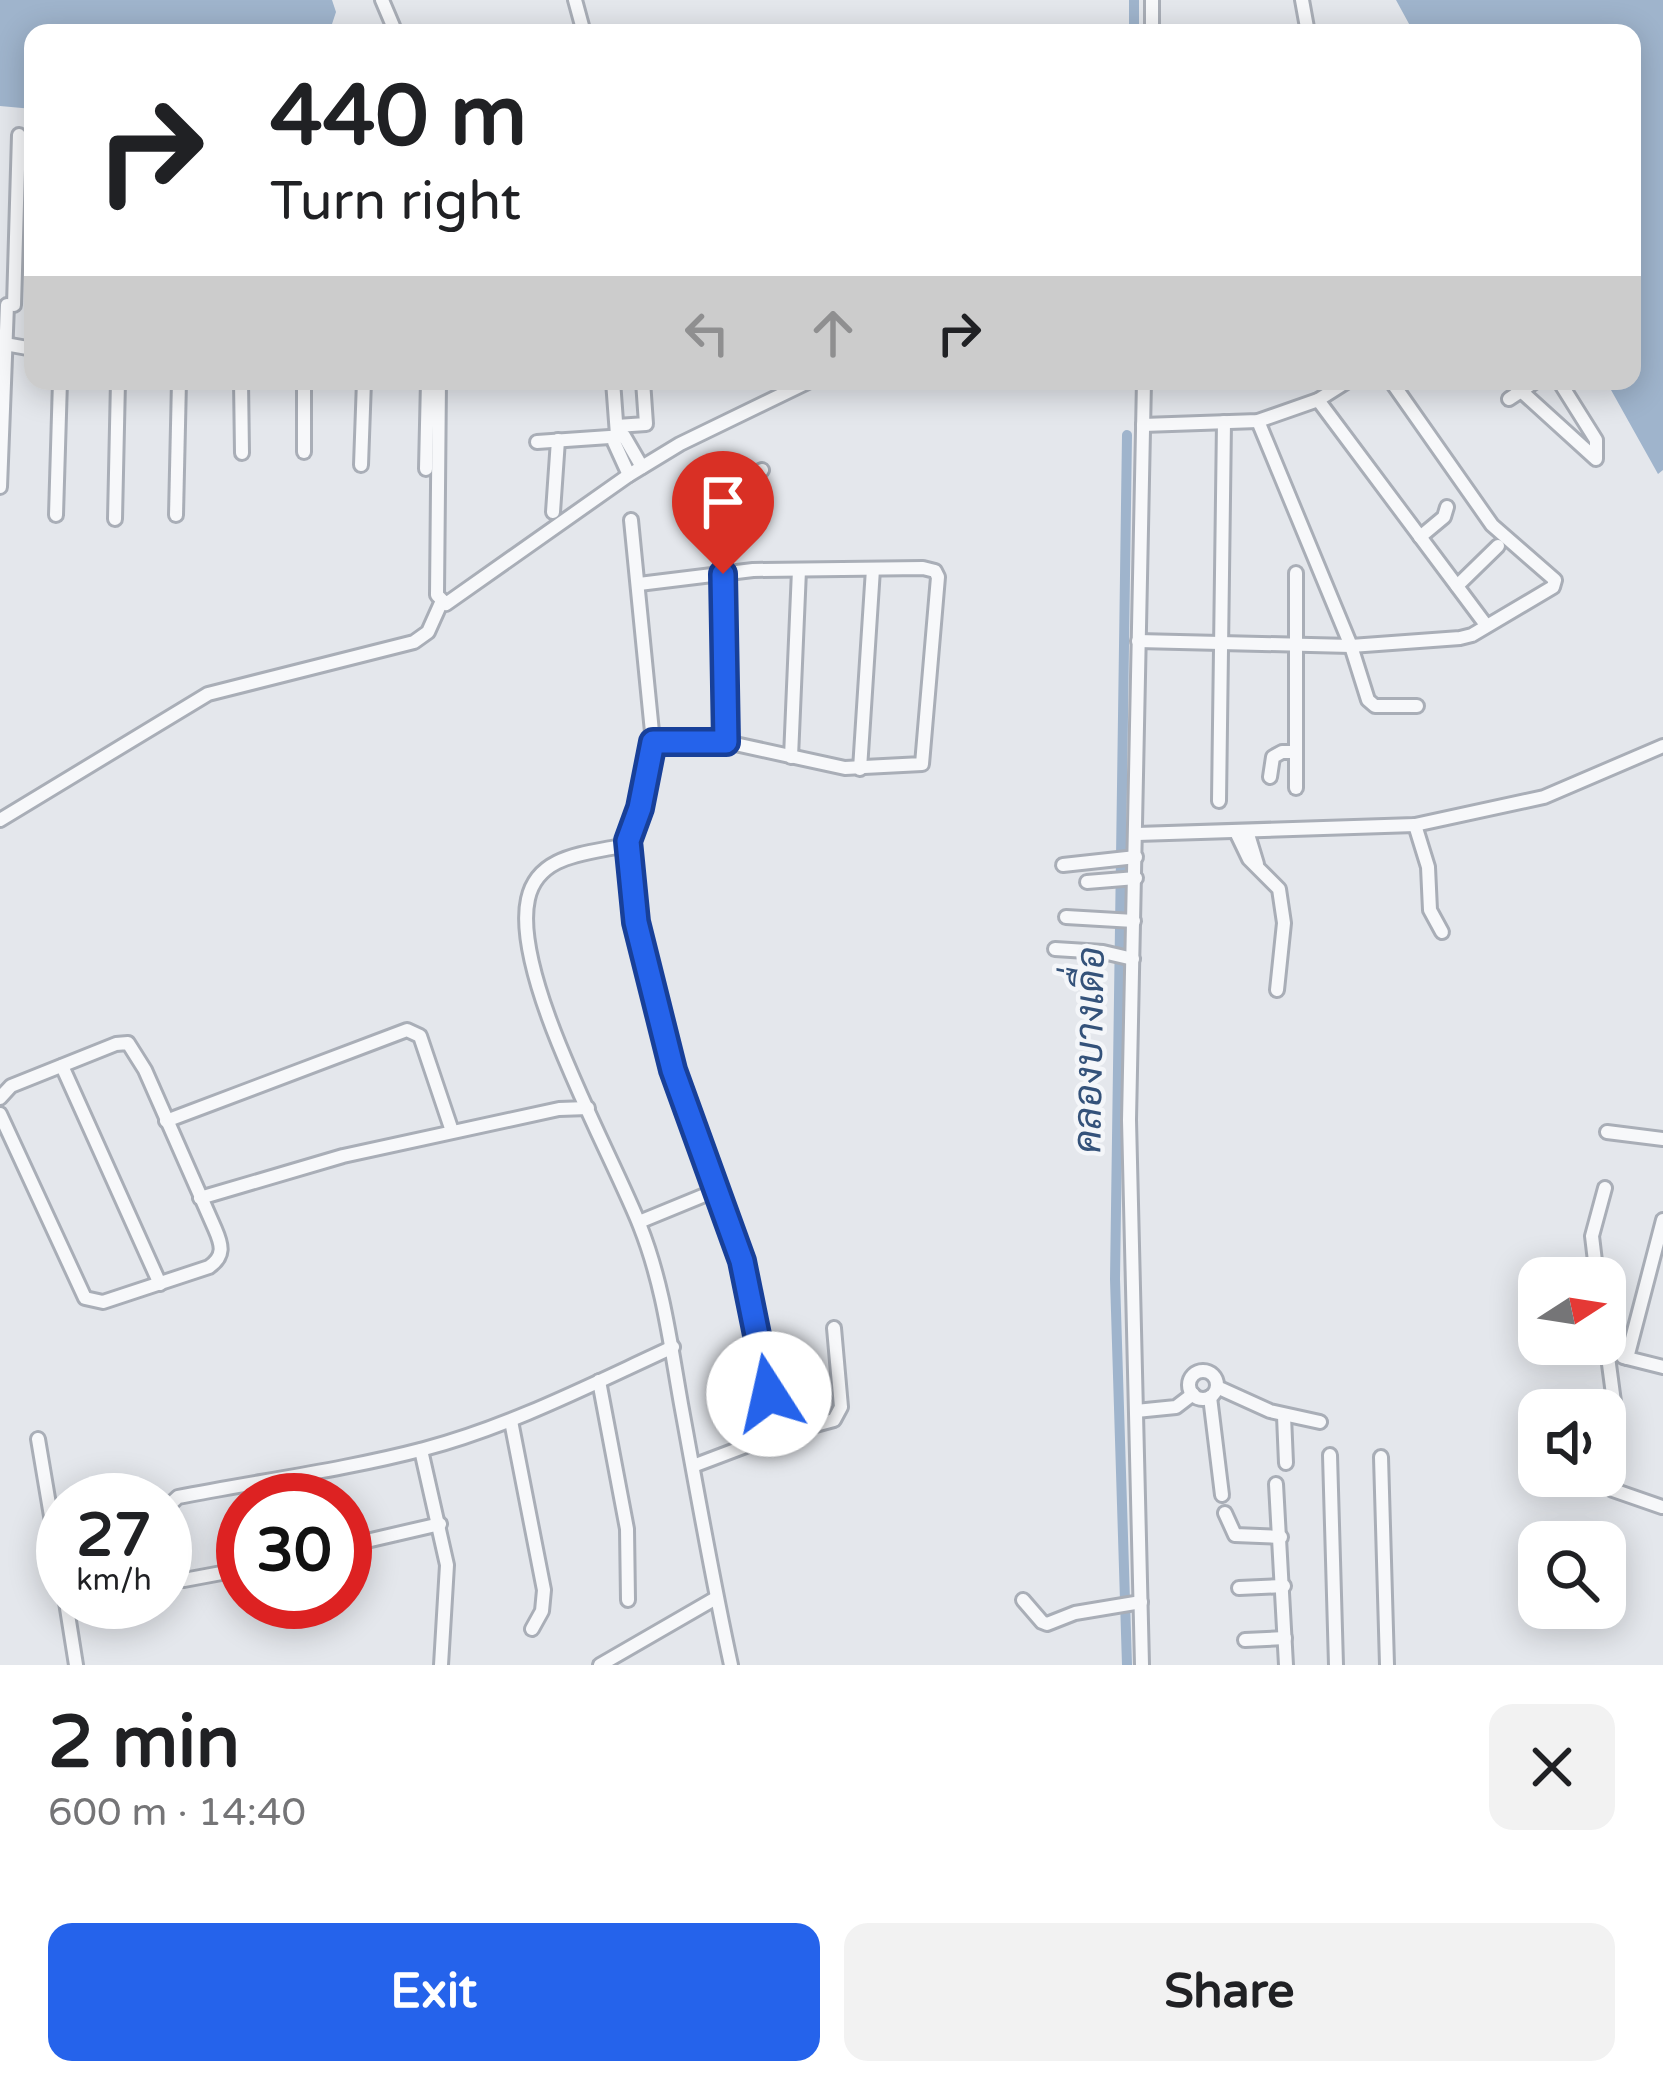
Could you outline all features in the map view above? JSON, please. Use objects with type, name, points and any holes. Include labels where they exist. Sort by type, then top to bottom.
[{"type":"street","points":[[0,487],[19,135]]},
{"type":"street","points":[[5,344],[24,347]]},
{"type":"street","points":[[56,515],[60,390]]},
{"type":"street","points":[[115,519],[118,390]]},
{"type":"street","points":[[176,515],[179,390]]},
{"type":"street","points":[[241,390],[242,453]]},
{"type":"street","points":[[304,390],[304,452]]},
{"type":"street","points":[[361,465],[364,390]]},
{"type":"street","points":[[425,469],[428,390]]},
{"type":"street","points":[[0,820],[208,694],[422,639],[441,603],[437,595],[439,390]]},
{"type":"street","points":[[614,390],[616,449],[629,475]]},
{"type":"street","points":[[537,442],[646,424],[644,390]]},
{"type":"street","points":[[441,603],[452,602],[642,466],[792,390]]},
{"type":"street","points":[[1142,1665],[1132,1603],[1136,1411],[1126,921],[1127,858],[1137,834],[1144,390]]},
{"type":"street","points":[[1143,425],[1258,421],[1334,390]]},
{"type":"street","points":[[1138,641],[1351,646],[1460,638],[1551,589],[1555,580],[1492,525],[1397,390]]},
{"type":"street","points":[[1514,390],[1596,459],[1596,440],[1565,390]]},
{"type":"street","points":[[1318,400],[1486,626]]},
{"type":"street","points":[[1258,421],[1351,646],[1368,700],[1375,706],[1417,706]]},
{"type":"street","points":[[1219,801],[1223,422]]},
{"type":"street","points":[[617,430],[642,466]]},
{"type":"street","points":[[554,512],[558,440]]},
{"type":"street","points":[[726,742],[717,497],[762,470]]},
{"type":"street","points":[[1420,537],[1444,518],[1447,507]]},
{"type":"street","points":[[631,520],[653,742],[640,808],[624,848],[656,1014],[754,1312],[777,1436]]},
{"type":"street","points":[[1457,586],[1498,546]]},
{"type":"street","points":[[639,584],[723,574],[873,569],[931,569],[939,584],[923,760],[915,766],[860,769],[726,742],[653,742]]},
{"type":"street","points":[[860,769],[873,569]]},
{"type":"street","points":[[791,757],[799,570]]},
{"type":"street","points":[[1296,573],[1296,788]]},
{"type":"street","points":[[1137,834],[1414,825],[1544,797],[1662,747]]},
{"type":"street","points":[[1270,776],[1273,757],[1296,752]]},
{"type":"street","points":[[1414,825],[1428,867],[1430,910],[1442,932]]},
{"type":"street","points":[[1241,831],[1257,865],[1273,879],[1282,907],[1277,990]]},
{"type":"street","points":[[624,848],[553,864],[540,872],[527,900],[533,959],[574,1079],[639,1222],[664,1296],[731,1665]]},
{"type":"street","points":[[1063,865],[1127,858]]},
{"type":"street","points":[[1087,882],[1128,879]]},
{"type":"street","points":[[1066,917],[1126,921]]},
{"type":"street","points":[[1055,949],[1126,958]]},
{"type":"street","points":[[166,1121],[407,1030],[420,1036],[452,1131]]},
{"type":"street","points":[[0,1098],[10,1087],[128,1043],[137,1052],[220,1241],[221,1254],[208,1267],[160,1284],[103,1302],[85,1298],[0,1114]]},
{"type":"street","points":[[62,1066],[160,1284]]},
{"type":"street","points":[[559,1109],[574,1079]]},
{"type":"street","points":[[200,1198],[304,1166],[452,1131],[559,1109],[588,1108]]},
{"type":"street","points":[[1607,1132],[1663,1139]]},
{"type":"street","points":[[1594,1257],[1592,1236],[1605,1188]]},
{"type":"street","points":[[639,1222],[717,1190]]},
{"type":"street","points":[[1663,1220],[1627,1358],[1663,1366]]},
{"type":"street","points":[[693,1466],[777,1436],[828,1424],[839,1413],[834,1328]]},
{"type":"street","points":[[192,1494],[421,1450],[511,1420],[673,1347]]},
{"type":"street","points":[[1609,1365],[1616,1418],[1613,1490],[1662,1510]]},
{"type":"street","points":[[1193,1394],[1190,1381],[1200,1371],[1213,1374],[1222,1495]]},
{"type":"street","points":[[599,1381],[627,1529],[628,1600]]},
{"type":"street","points":[[1136,1411],[1176,1407],[1193,1394],[1214,1392],[1284,1416],[1320,1422]]},
{"type":"street","points":[[1284,1416],[1286,1463]]},
{"type":"street","points":[[511,1420],[544,1590],[542,1612],[532,1629]]},
{"type":"street","points":[[38,1438],[44,1473]]},
{"type":"street","points":[[421,1450],[447,1565],[441,1665]]},
{"type":"street","points":[[1330,1455],[1336,1665]]},
{"type":"street","points":[[1381,1457],[1387,1665]]},
{"type":"street","points":[[1276,1484],[1286,1665]]},
{"type":"street","points":[[1225,1513],[1235,1535],[1281,1537]]},
{"type":"street","points":[[372,1540],[440,1524]]},
{"type":"street","points":[[1238,1588],[1283,1586]]},
{"type":"street","points":[[600,1665],[716,1598]]},
{"type":"street","points":[[1023,1600],[1047,1624],[1076,1613],[1132,1603]]},
{"type":"street","points":[[70,1629],[76,1665]]},
{"type":"street","points":[[1245,1640],[1285,1638]]},
{"type":"water","points":[[0,0],[332,0],[336,12],[332,24],[24,24],[24,108],[0,106]]},
{"type":"water","points":[[1396,0],[1663,0],[1663,470],[1658,474],[1611,390],[1641,390],[1641,24],[1409,24]]},
{"type":"waterway","name":"คลองบางเดื่อ","points":[[1134,0],[1134,24]]},
{"type":"waterway","name":"คลองบางเดื่อ","points":[[1127,435],[1115,1279],[1127,1665]]},
{"type":"route","points":[[723,574],[726,742],[653,742],[627,855],[656,1014],[693,1133],[742,1261],[769,1394]]}]
